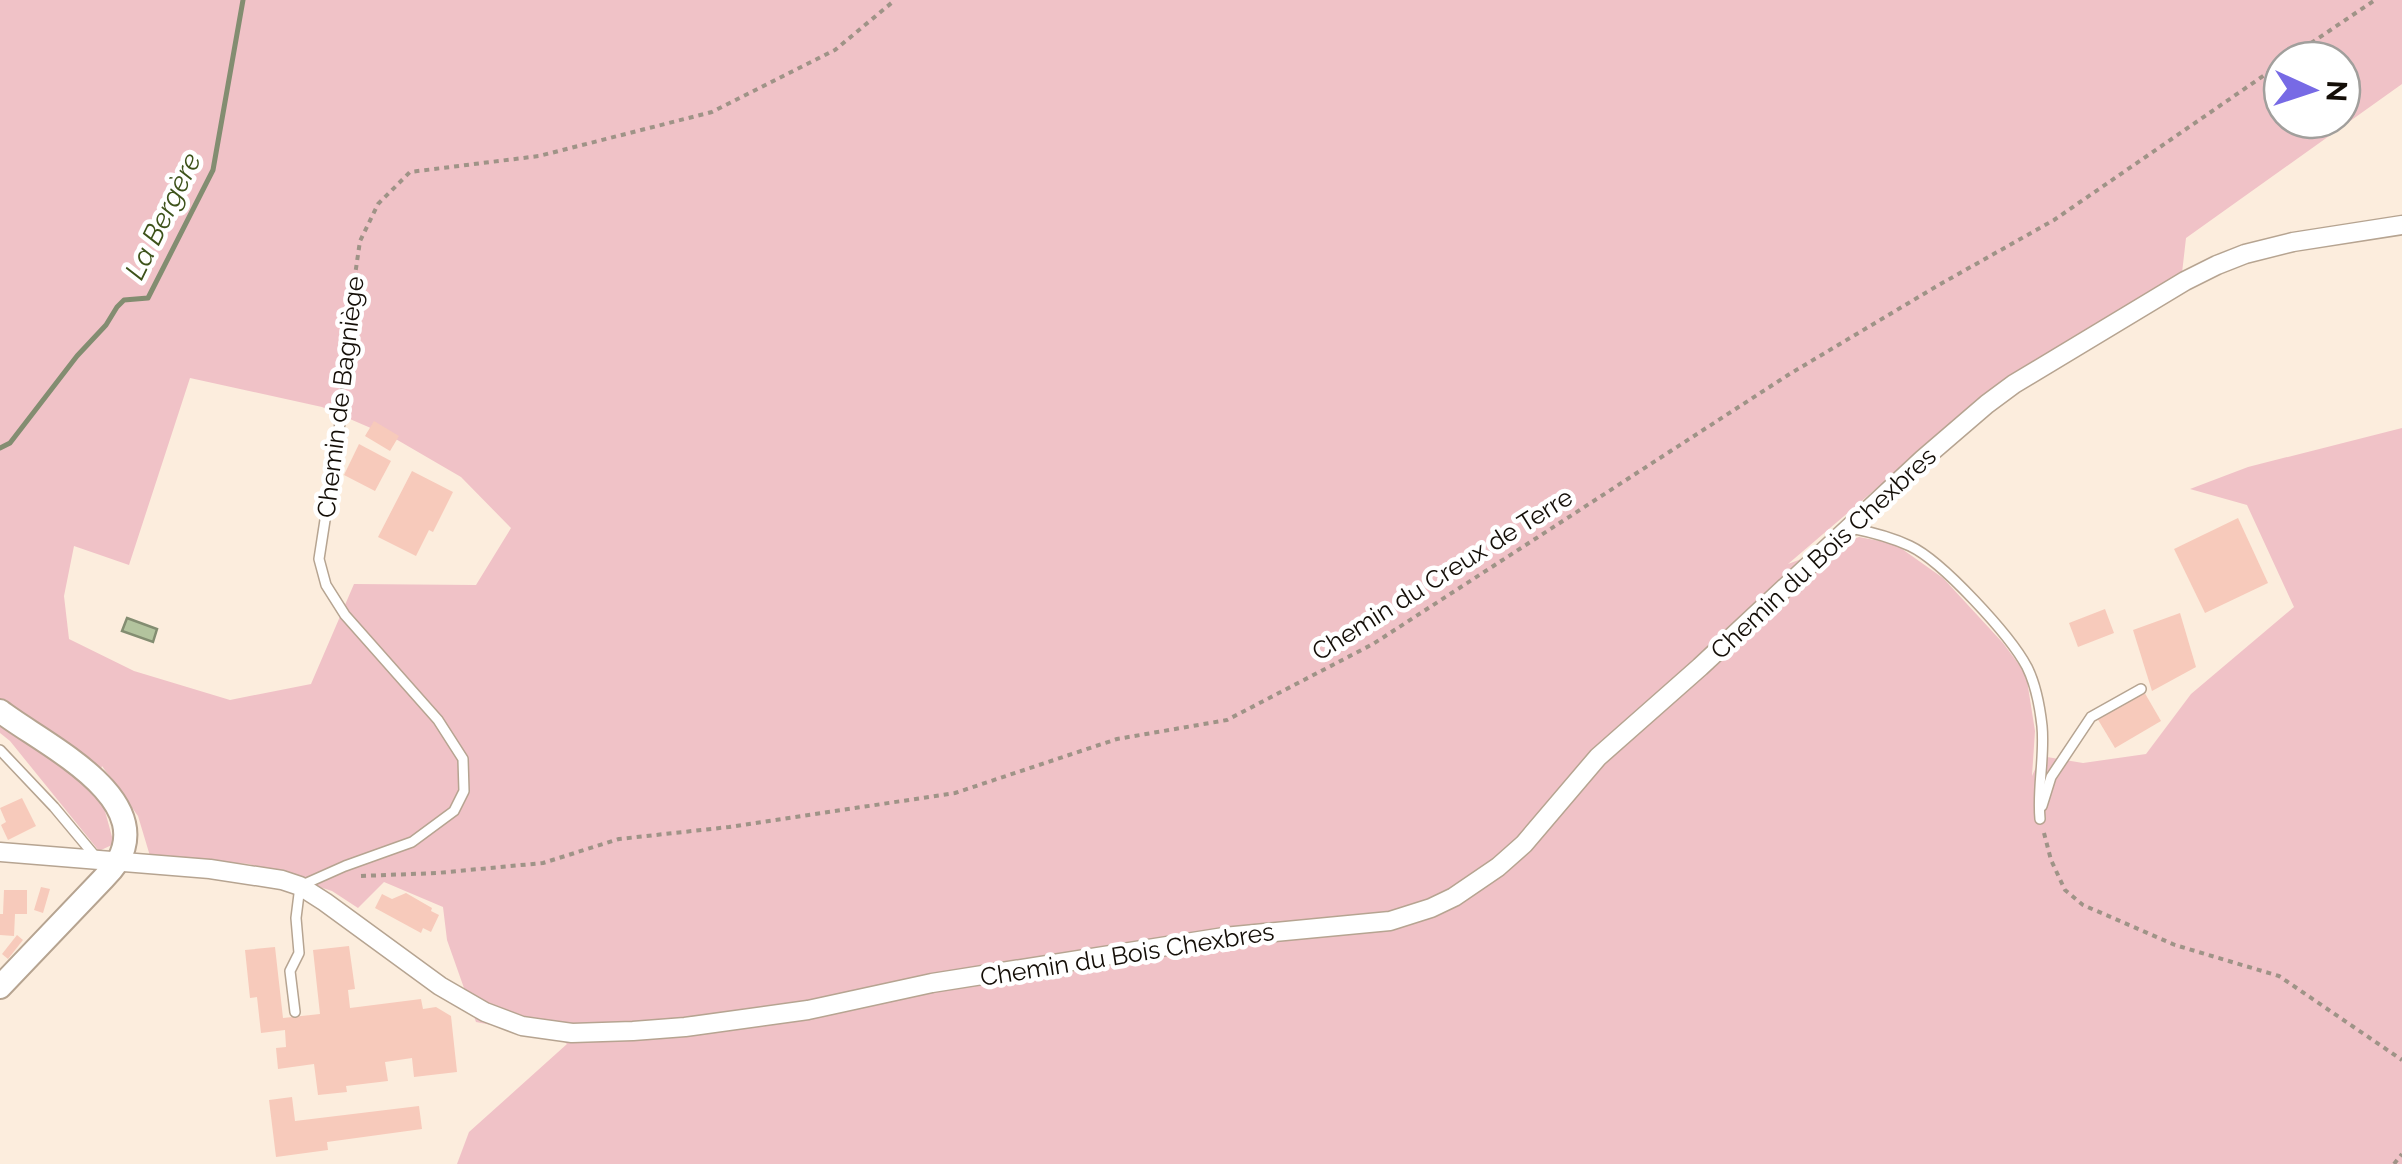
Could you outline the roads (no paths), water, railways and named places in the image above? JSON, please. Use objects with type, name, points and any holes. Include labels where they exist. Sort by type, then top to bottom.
[{"type":"street","name":"Chemin du Bois Chexbres","points":[[0,852],[242,872],[300,886],[440,986],[485,1012],[522,1026],[572,1033],[633,1032],[745,1020],[932,984],[1224,937],[1390,921],[1454,897],[1498,866],[1531,836],[1598,757],[1986,404],[2046,363],[2217,265],[2293,242],[2402,226]]},
{"type":"street","points":[[0,710],[108,790],[123,816],[124,844],[0,988]]},
{"type":"lane","name":"Chemin de Bagniège","points":[[300,886],[412,842],[454,812],[464,791],[463,759],[438,720],[356,629],[326,586],[319,559],[340,423]]},
{"type":"lane","points":[[1851,528],[1911,546],[1924,555],[1985,612],[2017,650],[2030,671],[2042,726],[2037,794],[2040,818],[2051,776],[2091,717],[2141,689]]},
{"type":"lane","points":[[0,750],[107,860]]},
{"type":"lane","points":[[295,1012],[290,971],[299,953],[296,918],[300,886]]},
{"type":"waterway","name":"La Bergère","points":[[0,448],[10,443],[117,307],[124,300],[148,298],[213,170],[243,0]]}]
